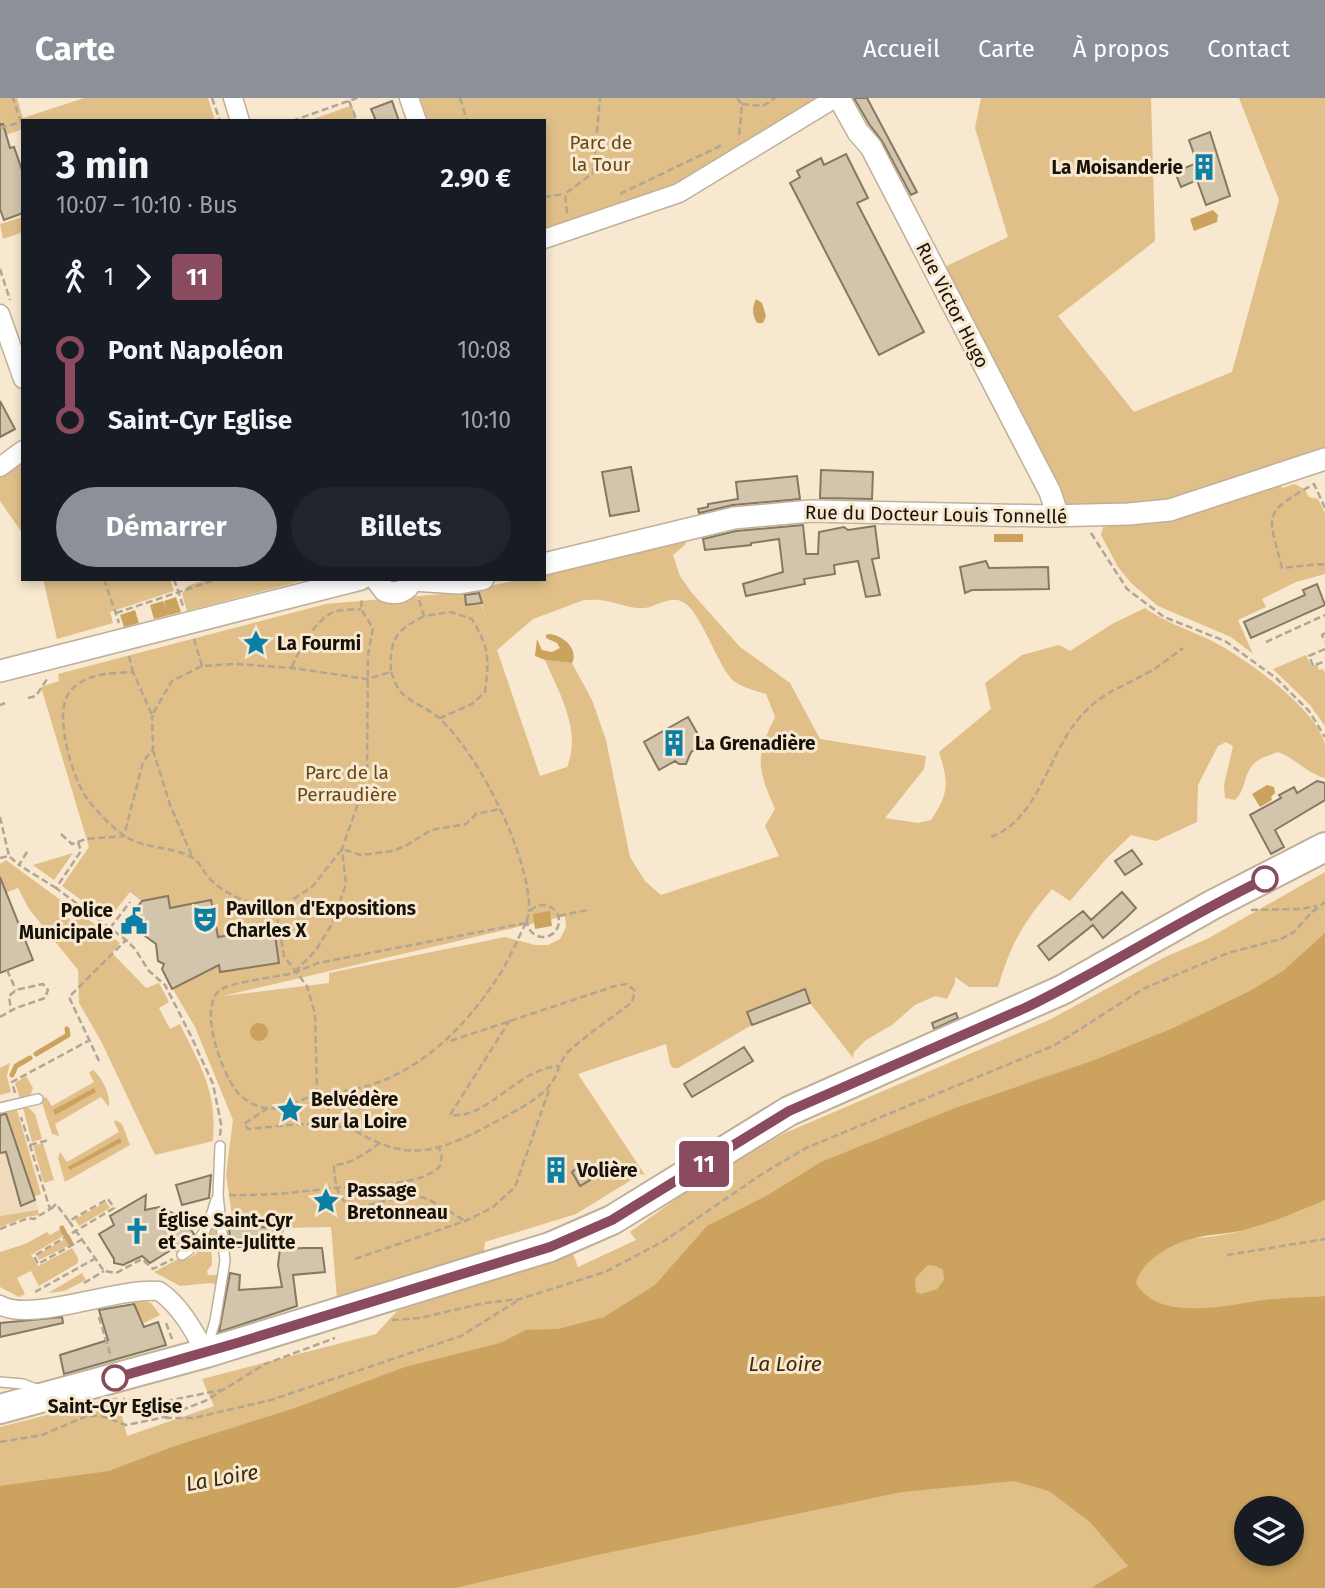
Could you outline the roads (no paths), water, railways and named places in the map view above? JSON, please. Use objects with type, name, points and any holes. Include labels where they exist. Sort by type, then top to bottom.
[{"type":"main road","points":[[0,1409],[51,1394],[121,1389],[206,1353],[550,1247],[581,1235],[612,1220],[789,1111],[1062,990],[1212,905],[1323,849]]},
{"type":"street","points":[[233,98],[239,119]]},
{"type":"street","points":[[409,98],[416,119]]},
{"type":"street","points":[[546,238],[679,193],[837,98]]},
{"type":"street","name":"Rue Victor Hugo","points":[[837,98],[858,132],[871,147],[1050,492],[1058,516]]},
{"type":"street","points":[[0,314],[21,373]]},
{"type":"street","points":[[0,467],[21,451]]},
{"type":"street","name":"Rue du Docteur Louis Tonnellé","points":[[546,564],[734,519],[811,511],[1058,516],[1170,510],[1325,459]]},
{"type":"street","points":[[442,581],[470,581]]},
{"type":"street","points":[[0,671],[188,622],[370,585],[396,593],[414,586]]},
{"type":"street","points":[[1,1309],[36,1310],[134,1291],[159,1291],[192,1328],[206,1353]]},
{"type":"lane","points":[[0,1108],[38,1099]]},
{"type":"lane","points":[[206,1353],[215,1321],[225,1261],[218,1195],[220,1146]]},
{"type":"lane","points":[[182,1255],[196,1246],[209,1224],[218,1195]]},
{"type":"lane","points":[[0,1382],[23,1384],[51,1394]]},
{"type":"water","points":[[1213,210],[1218,215],[1217,222],[1194,231],[1190,219]]},
{"type":"water","points":[[756,299],[762,303],[766,316],[763,323],[757,323],[754,317]]},
{"type":"water","points":[[994,534],[1023,534],[1023,542],[994,542]]},
{"type":"water","points":[[176,597],[181,612],[154,619],[150,605],[163,601],[166,608],[164,601]]},
{"type":"water","points":[[135,610],[139,623],[124,627],[120,615]]},
{"type":"water","points":[[549,634],[568,644],[573,653],[572,663],[535,656],[537,639],[542,650],[552,652],[560,648],[557,643],[546,638]]},
{"type":"water","points":[[1267,785],[1274,787],[1275,793],[1271,797],[1272,800],[1260,807],[1252,794]]},
{"type":"water","points":[[550,911],[552,926],[535,929],[533,914]]},
{"type":"water","name":"La Loire","points":[[1325,933],[1325,1200],[1258,1226],[1176,1244],[1151,1260],[1136,1283],[1146,1295],[1160,1303],[1177,1307],[1213,1307],[1325,1296],[1325,1588],[1091,1588],[1128,1566],[1090,1522],[1049,1491],[1014,1481],[902,1492],[597,1555],[455,1588],[0,1588],[0,1486],[109,1471],[172,1447],[295,1408],[405,1367],[500,1343],[526,1330],[558,1329],[604,1317],[655,1285],[707,1226],[768,1195],[821,1162],[955,1108],[1092,1061],[1171,1029],[1250,991],[1283,971]],"holes":[[[928,1265],[943,1270],[944,1280],[937,1289],[921,1294],[916,1292],[915,1278]]]},
{"type":"water","points":[[259,1023],[265,1026],[268,1032],[265,1038],[259,1041],[253,1038],[250,1032],[253,1026]]},
{"type":"water","points":[[94,1088],[96,1092],[55,1115],[53,1110]]},
{"type":"water","points":[[120,1138],[122,1142],[70,1170],[68,1167]]},
{"type":"waterway","points":[[36,1054],[68,1035],[67,1029]]},
{"type":"waterway","points":[[12,1075],[16,1066],[30,1058]]},
{"type":"waterway","points":[[62,1228],[65,1234]]},
{"type":"waterway","points":[[68,1238],[71,1244]]},
{"type":"place","name":"La Moisanderie","points":[[1204,167]]},
{"type":"place","name":"La Fourmi","points":[[256,643]]},
{"type":"place","name":"La Grenadière","points":[[674,743]]},
{"type":"place","name":"Pavillon d'Expositions Charles X","points":[[205,919]]},
{"type":"place","name":"Police Municipale","points":[[134,921]]},
{"type":"place","name":"Belvédère sur la Loire","points":[[290,1110]]},
{"type":"place","name":"Volière","points":[[556,1170]]},
{"type":"place","name":"Passage Bretonneau","points":[[326,1201]]},
{"type":"place","name":"Église Saint-Cyr et Sainte-Julitte","points":[[137,1231]]},
{"type":"place","name":"Saint-Cyr Eglise","points":[[115,1378]]},
{"type":"park label","name":"Parc de la Tour","points":[[601,153]]},
{"type":"park label","name":"Parc de la Perraudière","points":[[347,783]]}]
